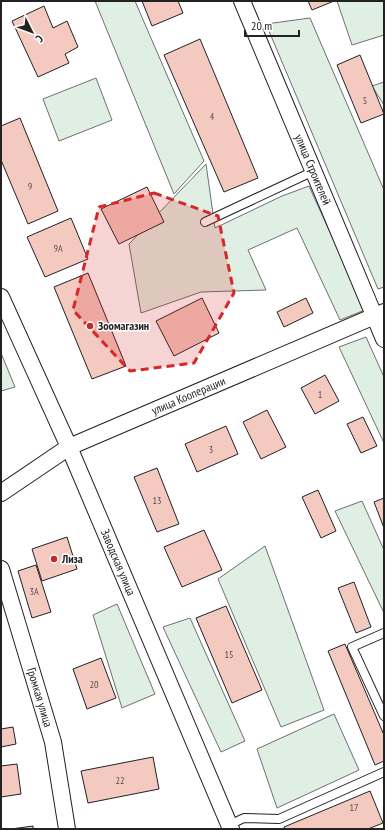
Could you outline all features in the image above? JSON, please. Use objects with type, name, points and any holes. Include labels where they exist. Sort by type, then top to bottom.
[{"type":"street","name":"улица Строителей","points":[[242,1],[314,171],[379,314],[384,339]]},
{"type":"street","name":"Заводская улица","points":[[1,297],[69,447],[230,827]]},
{"type":"street","name":"улица Кооперации","points":[[1,493],[69,447],[379,314]]},
{"type":"street","name":"Громкая улица","points":[[1,569],[53,742],[67,829]]},
{"type":"lane","points":[[205,222],[314,171]]},
{"type":"lane","points":[[384,633],[352,647],[384,716]]},
{"type":"lane","points":[[230,827],[244,818],[278,818],[384,772]]},
{"type":"highlighted area","points":[[154,193],[218,216],[234,293],[194,363],[130,371],[73,310],[99,207]]},
{"type":"green space","points":[[95,1],[135,1],[204,161],[174,194]]},
{"type":"green space","points":[[337,1],[384,1],[384,35],[352,45]]},
{"type":"green space","points":[[310,18],[384,190],[384,287],[378,289],[266,24]]},
{"type":"green space","points":[[96,78],[112,120],[59,141],[43,99]]},
{"type":"green space","points":[[384,82],[384,105],[372,86]]},
{"type":"green space","points":[[206,164],[215,228],[282,196],[309,186],[365,310],[340,320],[297,228],[248,250],[266,290],[201,292],[141,313],[129,244]]},
{"type":"green space","points":[[366,337],[384,377],[384,443],[339,347]]},
{"type":"green space","points":[[1,353],[15,387],[1,391]]},
{"type":"green space","points":[[362,501],[384,550],[384,613],[335,511]]},
{"type":"green space","points":[[265,546],[324,710],[281,727],[218,579]]},
{"type":"green space","points":[[117,604],[155,694],[122,708],[93,615]]},
{"type":"green space","points":[[190,618],[245,741],[221,752],[163,627]]},
{"type":"green space","points":[[334,714],[359,770],[277,808],[257,749]]},
{"type":"building","points":[[142,1],[178,1],[183,13],[152,26]]},
{"type":"building","points":[[308,1],[334,1],[312,10]]},
{"type":"building","points":[[44,6],[53,28],[67,21],[78,47],[65,54],[69,63],[38,77],[12,21]]},
{"type":"building","points":[[200,39],[258,178],[224,192],[164,55]]},
{"type":"building","points":[[360,55],[384,114],[361,123],[337,65]]},
{"type":"building","points":[[20,118],[58,211],[28,224],[1,160],[1,126]]},
{"type":"building","points":[[147,187],[164,222],[119,244],[101,209]]},
{"type":"building","points":[[71,218],[88,259],[45,277],[27,237]]},
{"type":"building","name":"Зоомагазин","points":[[88,273],[126,366],[92,379],[54,287]]},
{"type":"building","points":[[202,298],[219,333],[174,356],[156,321]]},
{"type":"building","points":[[306,298],[313,313],[284,327],[277,312]]},
{"type":"building","points":[[325,375],[339,401],[315,414],[301,388]]},
{"type":"building","points":[[267,410],[286,447],[261,459],[243,422]]},
{"type":"building","points":[[363,417],[377,446],[361,453],[347,424]]},
{"type":"building","points":[[226,426],[238,454],[197,472],[185,444]]},
{"type":"building","points":[[157,468],[179,524],[157,532],[134,477]]},
{"type":"building","points":[[318,490],[336,531],[321,538],[302,497]]},
{"type":"building","points":[[384,498],[384,528],[374,502]]},
{"type":"building","points":[[204,530],[222,570],[182,587],[164,547]]},
{"type":"building","name":"Лиза","points":[[67,537],[77,569],[42,581],[32,549]]},
{"type":"building","points":[[36,565],[51,612],[32,618],[18,571]]},
{"type":"building","points":[[354,582],[371,627],[356,633],[338,588]]},
{"type":"building","points":[[226,606],[262,690],[232,703],[196,618]]},
{"type":"building","points":[[345,644],[384,735],[384,761],[375,765],[328,651]]},
{"type":"building","points":[[101,658],[116,698],[87,709],[73,669]]},
{"type":"building","points":[[13,727],[16,744],[1,747],[1,729]]},
{"type":"building","points":[[153,757],[159,789],[88,803],[81,771]]},
{"type":"building","points":[[17,764],[21,794],[1,797],[1,766]]},
{"type":"building","points":[[370,791],[383,823],[368,829],[285,829],[284,827]]},
{"type":"building","points":[[33,826],[33,829],[11,829]]},
{"type":"place","name":"Зоомагазин","points":[[90,326]]},
{"type":"place","name":"Лиза","points":[[54,559]]}]
